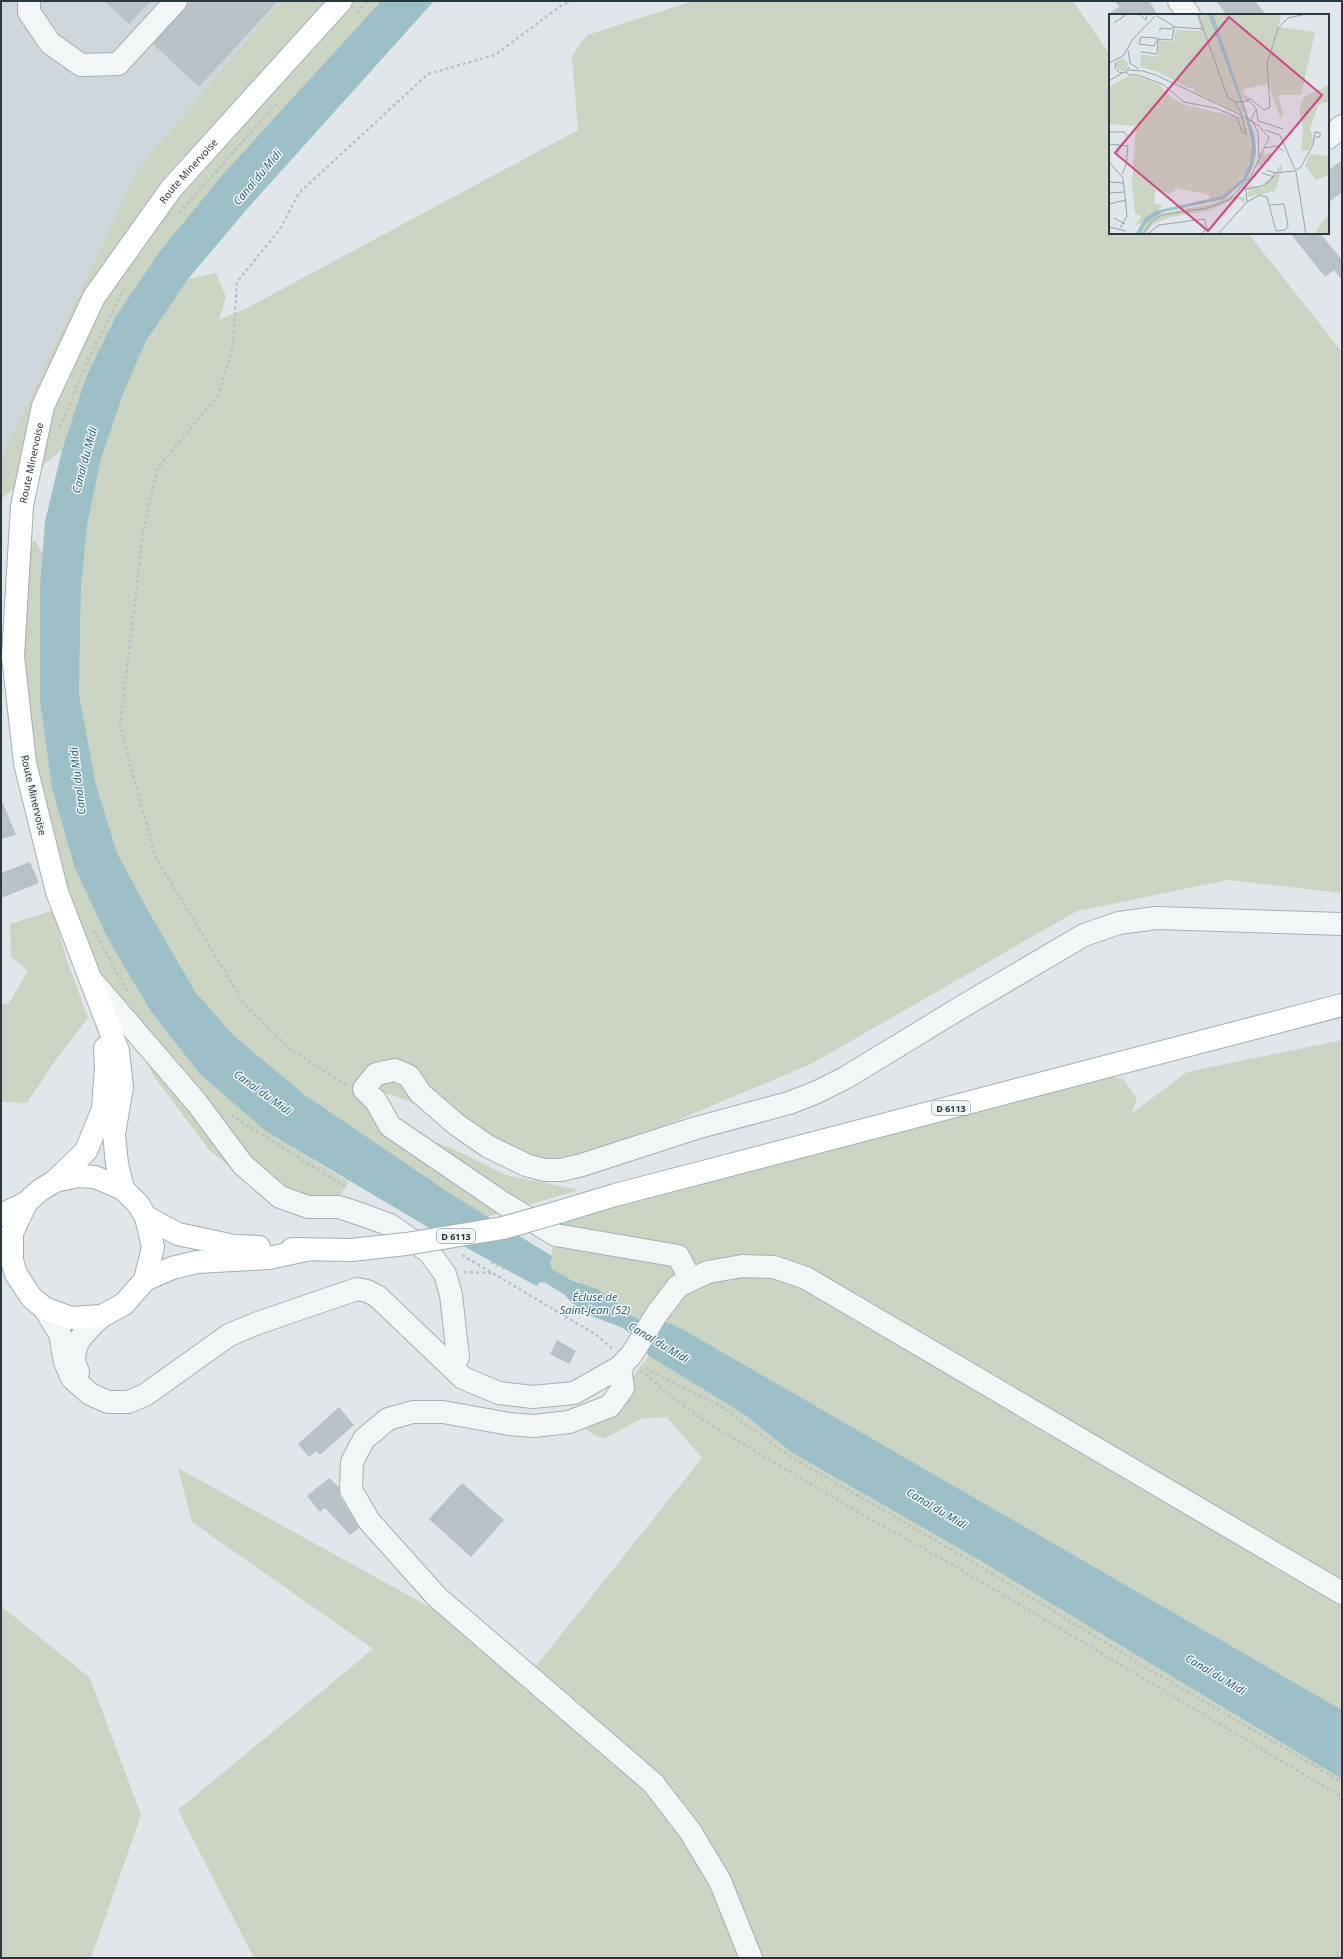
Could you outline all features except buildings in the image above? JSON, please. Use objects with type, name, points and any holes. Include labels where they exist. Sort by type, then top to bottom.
[{"type":"main road","name":"Route Minervoise","points":[[123,1189],[117,1164],[114,1134],[122,1087],[118,1051],[57,892],[25,763],[8,618],[22,506],[43,406],[94,297],[171,189],[346,10]]},
{"type":"main road","name":"D 6113","points":[[146,1217],[178,1234],[234,1246],[306,1250],[350,1250],[406,1244],[503,1228],[623,1193],[1342,1005]]},
{"type":"main road","points":[[1,1215],[26,1203],[38,1191],[55,1181],[86,1151],[103,1109],[106,1067],[103,1013]]},
{"type":"main road","points":[[26,1203],[12,1233],[12,1260],[8,1268],[31,1297],[44,1308],[71,1318],[102,1316],[124,1304],[145,1280],[153,1247],[146,1217],[138,1204],[123,1189],[95,1177],[78,1176],[55,1181]]},
{"type":"main road","name":"D 6113","points":[[145,1280],[172,1268],[196,1262],[269,1258],[306,1250]]},
{"type":"street","points":[[29,1],[29,12],[50,43],[81,65],[88,65],[118,64],[176,1]]},
{"type":"street","points":[[1179,1],[1188,14]]},
{"type":"street","points":[[1329,137],[1342,126]]},
{"type":"street","points":[[692,1280],[678,1256],[556,1235],[503,1203],[390,1126],[376,1101],[364,1089],[376,1074],[395,1070],[409,1076],[420,1093],[457,1125],[489,1147],[526,1165],[544,1170],[561,1170],[582,1165],[696,1128],[789,1103],[817,1092],[845,1078],[1084,935],[1119,923],[1156,918],[1342,924]]},
{"type":"street","points":[[91,980],[197,1103],[243,1165],[280,1197],[308,1207],[339,1207],[390,1225],[429,1252],[445,1274],[455,1318],[458,1358],[452,1367]]},
{"type":"street","points":[[44,1308],[60,1334],[65,1362],[72,1378],[90,1394],[108,1402],[128,1402],[145,1395],[229,1335],[258,1323],[357,1289],[367,1291],[377,1296],[463,1378],[499,1393],[533,1397],[574,1393],[626,1360],[656,1315],[678,1286],[708,1272],[742,1266],[774,1268],[806,1278],[1342,1593]]},
{"type":"street","points":[[90,1394],[76,1367],[74,1352],[79,1339],[86,1329],[102,1316]]},
{"type":"street","points":[[626,1360],[623,1388],[610,1406],[569,1422],[534,1426],[509,1424],[443,1412],[414,1412],[388,1419],[364,1439],[352,1462],[351,1490],[369,1521],[437,1597],[653,1783],[690,1831],[720,1881],[751,1958]]},
{"type":"path","points":[[346,10],[367,1]]},
{"type":"path","points":[[364,1089],[346,1085],[290,1049],[245,1005],[155,856],[120,726],[143,533],[157,469],[219,394],[234,344],[237,282],[280,229],[299,194],[428,74],[496,55],[562,5],[571,1]]},
{"type":"path","points":[[175,217],[278,101]]},
{"type":"path","points":[[59,429],[91,353],[126,286]]},
{"type":"path","points":[[92,927],[98,941],[128,992]]},
{"type":"path","points":[[225,1111],[348,1189]]},
{"type":"path","points":[[461,1254],[595,1334],[663,1390],[708,1423],[870,1519],[960,1569],[1342,1797]]},
{"type":"path","points":[[491,1262],[507,1270]]},
{"type":"path","points":[[445,1274],[470,1272],[494,1273]]},
{"type":"path","points":[[626,1360],[716,1403],[793,1458],[971,1561],[1152,1671],[1342,1782]]},
{"type":"path","points":[[774,1382],[800,1397]]},
{"type":"shaded area","points":[[1,1],[280,1],[137,170],[1,459]]},
{"type":"green space","points":[[280,1],[381,1],[224,173],[160,251],[116,316],[86,377],[62,450],[1,499],[1,459],[137,170]]},
{"type":"green space","points":[[693,1],[1073,1],[1109,54],[1109,234],[1249,234],[1342,352],[1342,893],[1228,880],[1077,911],[811,1064],[599,1153],[550,1163],[401,1098],[357,1084],[390,1126],[451,1148],[506,1175],[579,1190],[487,1217],[305,1095],[233,1035],[200,998],[153,920],[117,853],[95,781],[79,693],[81,589],[87,525],[101,459],[123,394],[146,341],[188,279],[216,273],[226,297],[219,320],[249,307],[578,130],[572,56],[587,35]]},
{"type":"green space","points":[[35,540],[42,553],[40,584],[40,701],[52,788],[267,1132],[349,1182],[336,1200],[270,1199],[209,1150],[155,1078],[115,1001],[91,980],[25,763],[19,556]]},
{"type":"green space","points":[[54,910],[65,955],[88,1018],[55,1061],[27,1103],[1,1102],[1,1004],[9,1003],[28,971],[11,957],[10,924]]},
{"type":"green space","points":[[1342,1040],[1342,1710],[684,1330],[672,1324],[657,1330],[648,1326],[578,1281],[571,1280],[552,1269],[550,1263],[559,1212],[1087,1072],[1123,1079],[1137,1098],[1131,1114],[1187,1072]]},
{"type":"green space","points":[[649,1356],[745,1415],[791,1452],[978,1558],[1342,1779],[1342,1958],[254,1958],[178,1810],[373,1649],[192,1522],[178,1468],[536,1666],[702,1458],[667,1417],[643,1418],[603,1439],[586,1430],[586,1415],[623,1388]]},
{"type":"green space","points":[[1,1606],[90,1678],[141,1815],[91,1958],[1,1958]]},
{"type":"water","points":[[381,1],[434,1],[248,208],[188,279],[146,341],[123,394],[101,459],[87,525],[81,589],[79,693],[95,781],[117,853],[151,916],[197,994],[233,1035],[305,1095],[454,1196],[552,1256],[550,1263],[552,1269],[571,1280],[597,1289],[615,1301],[629,1314],[657,1330],[665,1323],[672,1324],[684,1330],[1342,1710],[1342,1779],[978,1559],[791,1452],[745,1415],[649,1356],[646,1352],[647,1345],[621,1327],[591,1316],[572,1303],[565,1295],[544,1282],[539,1283],[537,1286],[426,1226],[267,1132],[200,1074],[151,1011],[108,939],[75,868],[52,788],[40,701],[40,584],[45,522],[62,450],[86,377],[116,316],[160,251],[224,173]]},
{"type":"water label","name":"Canal du Midi","points":[[257,177]]},
{"type":"water label","name":"Canal du Midi","points":[[84,460]]},
{"type":"water label","name":"Canal du Midi","points":[[77,781]]},
{"type":"water label","name":"Canal du Midi","points":[[263,1092]]},
{"type":"water label","name":"Écluse de Saint-Jean (52)","points":[[595,1302]]},
{"type":"water label","name":"Canal du Midi","points":[[659,1342]]},
{"type":"water label","name":"Canal du Midi","points":[[937,1508]]},
{"type":"water label","name":"Canal du Midi","points":[[1216,1674]]}]
